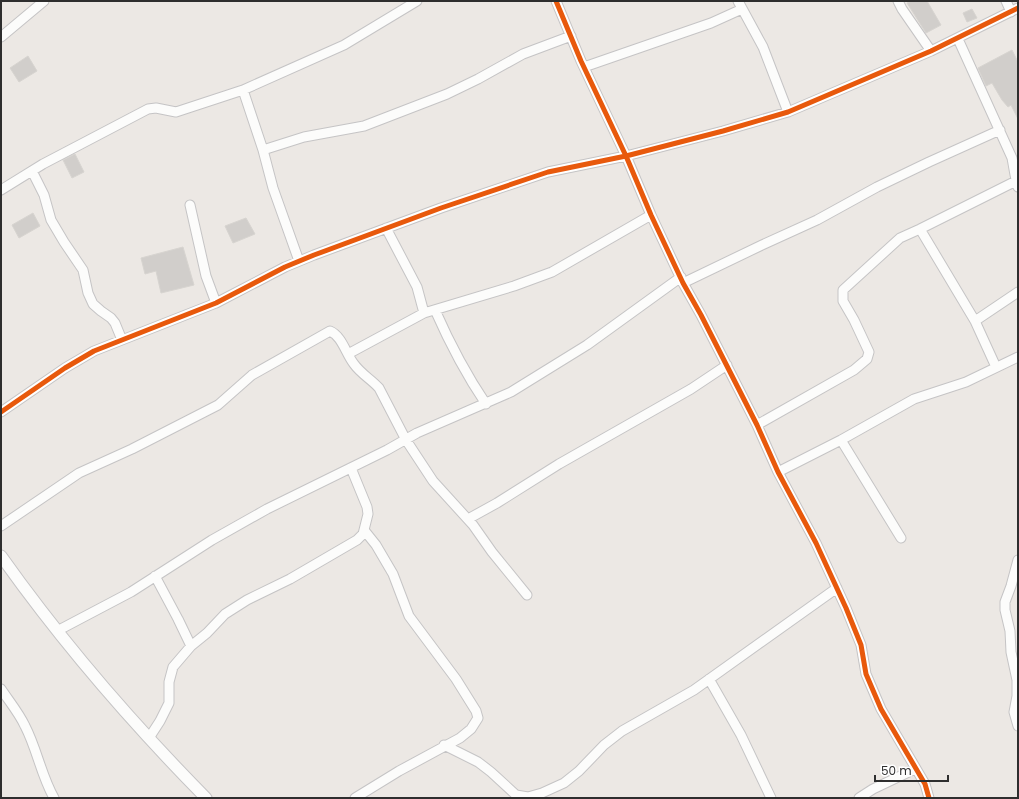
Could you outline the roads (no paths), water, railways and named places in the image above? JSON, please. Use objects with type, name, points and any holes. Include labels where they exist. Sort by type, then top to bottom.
[{"type":"street","points":[[1,38],[44,1]]},
{"type":"street","points":[[898,1],[931,52]]},
{"type":"street","points":[[1,412],[65,368],[94,351],[216,303],[299,261],[448,205],[548,172],[626,156],[723,131],[788,112],[931,52],[958,39],[1014,10],[1006,1]]},
{"type":"street","points":[[1,190],[32,171],[148,109],[156,108],[176,112],[243,90],[344,45],[412,2]]},
{"type":"street","points":[[558,2],[584,67],[626,156],[651,215],[682,280],[757,425],[778,472],[816,543],[861,645],[866,674],[881,709],[925,784],[929,798]]},
{"type":"street","points":[[584,67],[711,23],[740,5],[763,47],[788,112]]},
{"type":"street","points":[[263,150],[304,137],[364,126],[447,94],[523,54],[571,36]]},
{"type":"street","points":[[757,425],[854,370],[867,359],[869,352],[866,343],[843,301],[843,290],[900,238],[1017,184],[1012,158],[958,39]]},
{"type":"street","points":[[243,90],[263,150],[273,188],[299,261]]},
{"type":"street","points":[[57,630],[131,592],[212,540],[267,509],[352,468],[417,434],[511,392],[587,345],[682,280],[817,220],[877,187],[1000,130]]},
{"type":"street","points":[[32,171],[44,195],[51,220],[83,270],[88,293],[93,304],[111,318],[115,323],[122,340]]},
{"type":"street","points":[[190,205],[206,276],[216,303]]},
{"type":"street","points":[[348,354],[424,313],[514,286],[552,272],[651,215]]},
{"type":"street","points":[[386,228],[417,287],[424,313]]},
{"type":"street","points":[[920,229],[975,321],[996,367]]},
{"type":"street","points":[[975,321],[1018,292]]},
{"type":"street","points":[[435,310],[452,349],[486,404]]},
{"type":"street","points":[[1,526],[21,511],[79,474],[218,405],[252,375],[330,330],[334,333],[361,372],[379,388],[406,440],[437,486],[473,525],[492,552],[527,595]]},
{"type":"street","points":[[778,472],[841,440],[914,399],[966,382],[1018,357]]},
{"type":"street","points":[[468,519],[497,503],[559,464],[690,390],[727,365]]},
{"type":"street","points":[[841,440],[902,538]]},
{"type":"street","points":[[149,738],[169,703],[169,682],[174,668],[191,646],[207,633],[225,614],[246,600],[290,579],[352,544],[363,534],[368,514],[367,507],[352,468]]},
{"type":"street","points":[[355,798],[399,771],[460,738],[471,729],[478,718],[476,711],[456,679],[409,616],[393,574],[376,545],[364,530]]},
{"type":"street","points":[[1,556],[57,630],[106,690],[206,798]]},
{"type":"street","points":[[1018,560],[1005,602],[1005,610],[1010,631],[1017,680],[1017,696],[1014,712],[1018,726]]},
{"type":"street","points":[[156,576],[191,646]]},
{"type":"street","points":[[444,746],[478,762],[516,795],[528,797],[542,793],[564,783],[579,771],[604,745],[622,731],[694,690],[836,588]]},
{"type":"street","points":[[709,679],[741,735],[770,798]]},
{"type":"street","points":[[1,689],[25,725],[49,796]]},
{"type":"street","points":[[859,798],[873,789],[915,769]]}]
